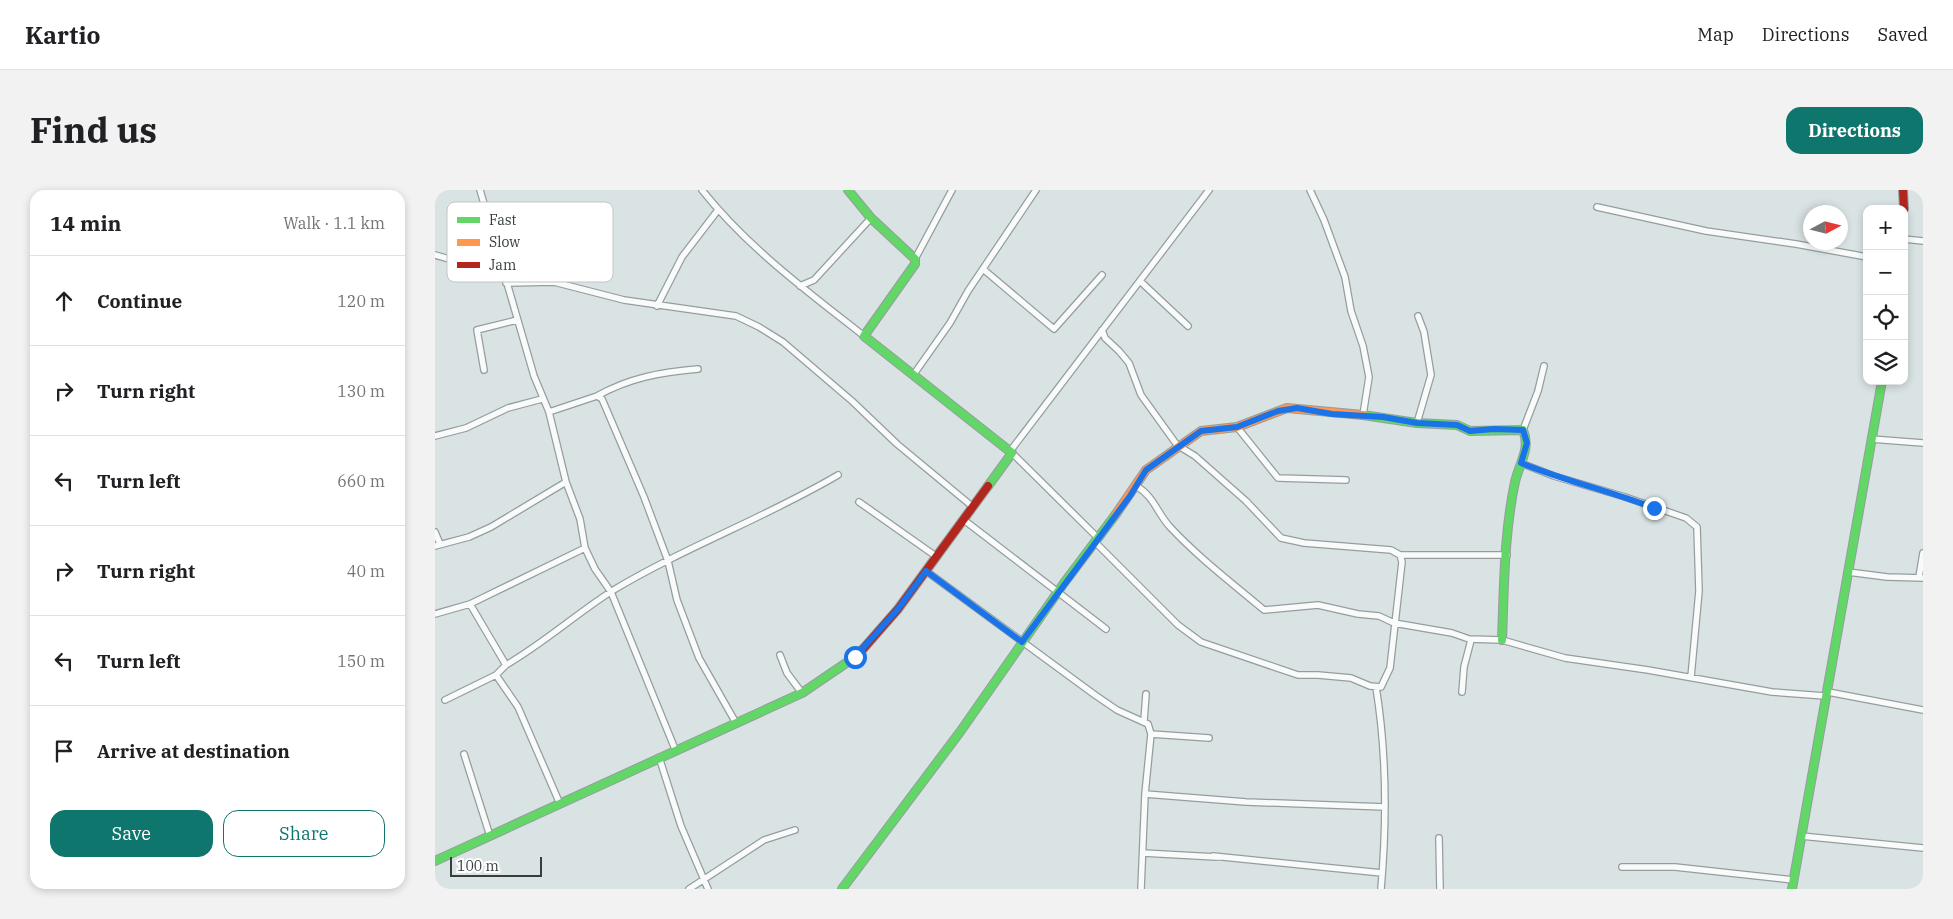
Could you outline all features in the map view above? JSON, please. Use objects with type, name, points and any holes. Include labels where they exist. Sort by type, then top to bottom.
[{"type":"street","points":[[703,190],[733,226],[800,286],[1012,452],[1178,625],[1201,642],[1298,675],[1318,674],[1351,678],[1376,688],[1381,687],[1390,668],[1402,562],[1400,554]]},
{"type":"street","points":[[864,336],[915,264],[915,259],[952,190]]},
{"type":"street","points":[[914,374],[950,323],[967,291],[1036,190]]},
{"type":"street","points":[[435,860],[490,836],[525,818],[560,804],[675,749],[802,693],[855,657],[898,609],[1102,330],[1209,190]]},
{"type":"street","points":[[1310,190],[1324,220],[1345,277],[1351,312],[1363,346],[1369,377],[1363,415]]},
{"type":"street","points":[[1903,190],[1904,205]]},
{"type":"street","points":[[852,191],[871,218],[915,259]]},
{"type":"street","points":[[1597,207],[1706,231],[1796,244],[1863,257]]},
{"type":"street","points":[[657,306],[682,257],[718,210]]},
{"type":"street","points":[[800,286],[814,280],[871,218]]},
{"type":"street","points":[[1908,239],[1923,241]]},
{"type":"street","points":[[983,269],[1054,329],[1103,275]]},
{"type":"street","points":[[1139,281],[1188,326]]},
{"type":"street","points":[[675,749],[611,592],[595,569],[585,548],[580,519],[566,482],[549,412],[542,399],[507,283],[555,282],[657,306],[736,316],[759,327],[783,342],[852,401],[897,444],[973,507]]},
{"type":"street","points":[[1417,423],[1431,376],[1424,332],[1418,316]]},
{"type":"street","points":[[484,370],[477,330],[517,320]]},
{"type":"street","points":[[1102,330],[1105,338],[1119,350],[1129,364],[1141,395],[1177,446],[1195,456],[1246,501],[1281,538],[1304,543],[1391,550],[1400,554],[1507,555]]},
{"type":"street","points":[[1502,640],[1507,555],[1515,479],[1527,443],[1523,430],[1538,391],[1544,366]]},
{"type":"street","points":[[549,412],[597,396],[628,381],[660,372],[698,369]]},
{"type":"street","points":[[1792,889],[1881,385]]},
{"type":"street","points":[[597,396],[602,399],[623,445],[668,561],[677,600],[699,658],[736,723]]},
{"type":"street","points":[[435,436],[466,428],[508,408],[542,399]]},
{"type":"street","points":[[842,889],[882,832],[959,734],[1022,642],[1146,470],[1177,446],[1201,431],[1237,427],[1287,408],[1363,415],[1417,423],[1457,425],[1470,431],[1494,429],[1523,430]]},
{"type":"street","points":[[1237,427],[1278,478],[1346,480]]},
{"type":"street","points":[[1871,439],[1923,443]]},
{"type":"street","points":[[1521,463],[1554,476],[1625,497],[1686,518],[1697,527],[1699,591],[1691,677]]},
{"type":"street","points":[[445,700],[496,675],[507,665],[532,650],[611,592],[668,561],[787,504],[838,476]]},
{"type":"street","points":[[435,532],[438,545],[469,537],[491,527],[566,482]]},
{"type":"street","points":[[1136,486],[1150,496],[1169,526],[1264,610],[1318,604],[1358,614],[1379,616],[1394,623],[1452,634],[1471,640],[1502,640],[1565,658],[1691,677],[1772,692],[1825,696],[1828,692],[1923,710]]},
{"type":"street","points":[[859,502],[937,557]]},
{"type":"street","points":[[964,520],[1059,591],[1106,629]]},
{"type":"street","points":[[435,614],[470,604],[585,548]]},
{"type":"street","points":[[1848,572],[1887,577],[1921,578],[1923,553]]},
{"type":"street","points":[[926,571],[1117,710],[1144,721],[1150,727],[1141,889]]},
{"type":"street","points":[[470,604],[507,665]]},
{"type":"street","points":[[1462,692],[1463,667],[1471,640]]},
{"type":"street","points":[[780,655],[787,672],[802,693]]},
{"type":"street","points":[[496,675],[518,707],[560,804]]},
{"type":"street","points":[[1376,688],[1384,735],[1385,807],[1381,889]]},
{"type":"street","points":[[1144,721],[1146,694]]},
{"type":"street","points":[[1151,734],[1209,738]]},
{"type":"street","points":[[464,754],[490,836]]},
{"type":"street","points":[[659,757],[681,826],[702,880],[708,889]]},
{"type":"street","points":[[1145,794],[1246,802],[1385,807]]},
{"type":"street","points":[[1145,794],[1240,805]]},
{"type":"street","points":[[689,889],[764,840],[795,830]]},
{"type":"street","points":[[1801,836],[1923,848]]},
{"type":"street","points":[[1439,838],[1440,889]]},
{"type":"street","points":[[1143,853],[1263,860]]},
{"type":"street","points":[[1213,856],[1382,873]]},
{"type":"street","points":[[1622,867],[1675,868],[1793,880]]},
{"type":"traffic: fast","points":[[848,190],[871,218],[915,259],[915,264],[864,336],[1012,453],[988,486]]},
{"type":"traffic: fast","points":[[1792,889],[1881,385]]},
{"type":"traffic: fast","points":[[1363,415],[1417,423],[1457,425],[1470,431],[1523,430],[1526,444],[1525,450],[1511,501],[1504,581],[1502,640]]},
{"type":"traffic: fast","points":[[842,889],[960,732],[1064,583],[1116,514]]},
{"type":"traffic: fast","points":[[435,861],[802,693],[855,657],[863,649]]},
{"type":"traffic: slow","points":[[1116,514],[1146,470],[1201,431],[1237,427],[1287,408],[1363,415]]},
{"type":"traffic: jam","points":[[1903,190],[1904,205]]},
{"type":"traffic: jam","points":[[863,649],[898,609],[988,486]]},
{"type":"route","points":[[855,657],[898,609],[926,571],[1022,642],[1151,465],[1201,431],[1237,427],[1287,408],[1332,414],[1383,417],[1417,423],[1457,425],[1470,431],[1494,429],[1523,430],[1527,443],[1521,463],[1554,476],[1625,497],[1654,508]]}]
